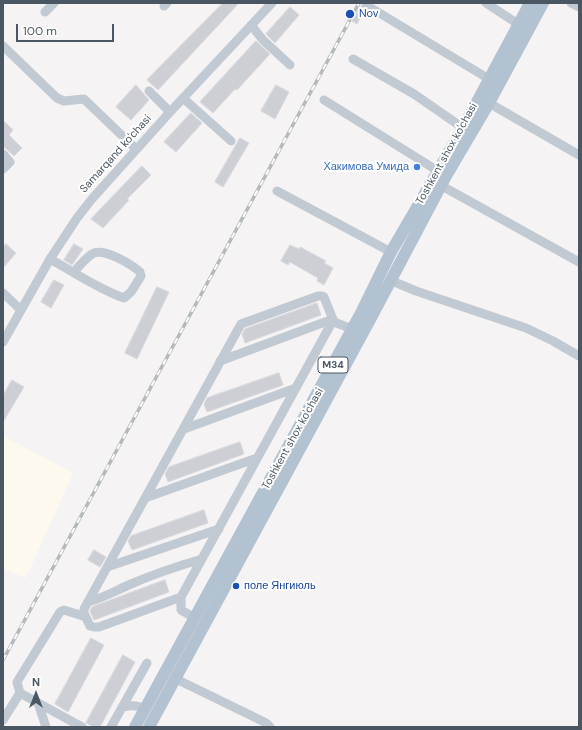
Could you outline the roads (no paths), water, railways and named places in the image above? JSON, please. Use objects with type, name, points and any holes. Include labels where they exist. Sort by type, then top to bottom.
[{"type":"main road","name":"Toshkent shox ko'chasi","points":[[149,727],[176,679],[367,314],[391,252],[463,128],[530,3]]},
{"type":"main road","name":"Toshkent shox ko'chasi","points":[[135,727],[352,329],[367,314],[392,280],[543,3]]},
{"type":"street","points":[[45,12],[54,3]]},
{"type":"street","points":[[486,3],[518,24]]},
{"type":"street","points":[[571,3],[579,7]]},
{"type":"street","name":"Samarqand ko'chasi","points":[[3,342],[50,259],[84,209],[136,149],[271,4]]},
{"type":"street","points":[[368,5],[489,79]]},
{"type":"street","points":[[251,25],[263,40],[290,65]]},
{"type":"street","points":[[3,46],[56,98],[64,100],[84,99],[136,149]]},
{"type":"street","points":[[353,59],[414,94],[463,128]]},
{"type":"street","points":[[149,91],[170,112]]},
{"type":"street","points":[[183,98],[231,141]]},
{"type":"street","points":[[324,100],[438,171]]},
{"type":"street","points":[[489,103],[579,155]]},
{"type":"street","points":[[3,154],[10,162],[3,169]]},
{"type":"street","points":[[442,186],[579,262]]},
{"type":"street","points":[[277,191],[391,252]]},
{"type":"street","points":[[50,259],[112,294],[124,298],[131,292],[141,276],[140,272],[134,266],[105,252],[92,254],[74,272]]},
{"type":"street","points":[[392,280],[416,291],[526,328],[579,356]]},
{"type":"street","points":[[3,293],[21,310]]},
{"type":"street","points":[[181,597],[94,628],[90,626],[84,613],[84,609],[144,498],[184,430],[240,324],[318,296],[324,297],[334,321]]},
{"type":"street","points":[[195,618],[180,610],[181,597],[334,321]]},
{"type":"street","points":[[220,361],[334,321],[352,329]]},
{"type":"street","points":[[184,430],[296,388]]},
{"type":"street","points":[[144,498],[258,458]]},
{"type":"street","points":[[107,567],[219,529]]},
{"type":"street","points":[[88,602],[162,572],[202,559]]},
{"type":"street","points":[[82,727],[20,693],[17,682],[60,612],[64,610],[86,618]]},
{"type":"street","points":[[111,727],[147,663]]},
{"type":"street","points":[[176,679],[259,724],[270,727]]},
{"type":"street","points":[[3,720],[20,693]]},
{"type":"street","points":[[38,703],[46,727]]},
{"type":"street","points":[[123,707],[131,705],[145,709]]},
{"type":"railway","points":[[3,660],[359,3]]},
{"type":"place","name":"Nov","points":[[350,14]]},
{"type":"place","name":"Хакимова Умида","points":[[417,167]]},
{"type":"place","name":"поле Янгиюль","points":[[236,586]]}]
